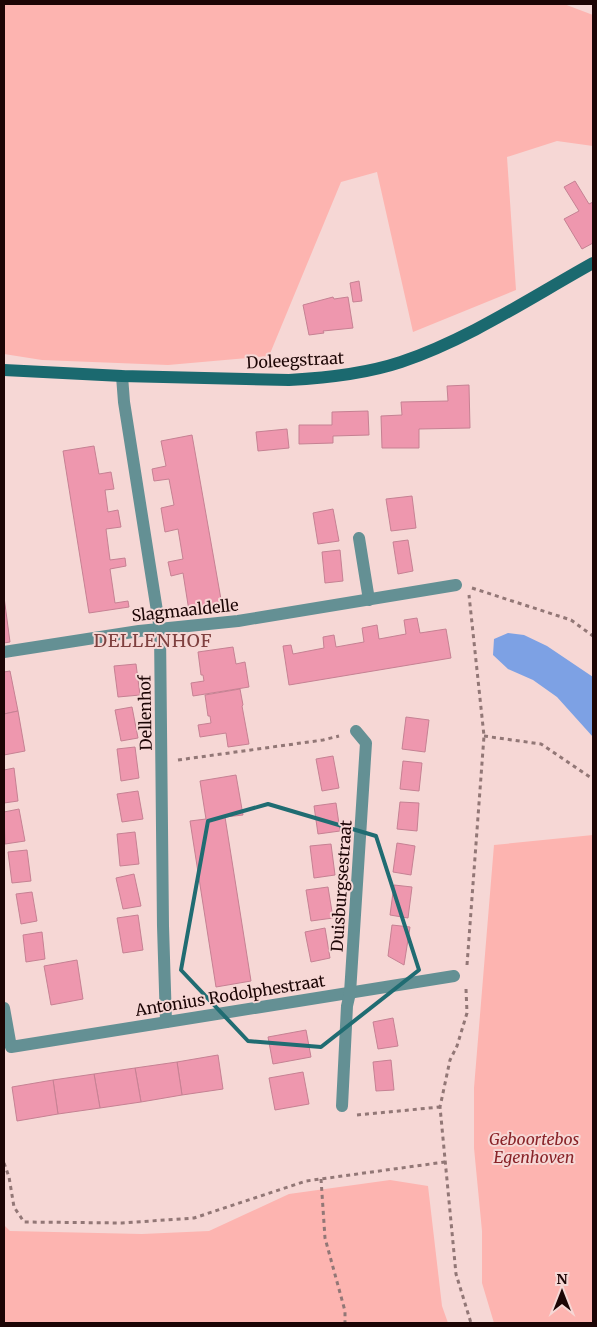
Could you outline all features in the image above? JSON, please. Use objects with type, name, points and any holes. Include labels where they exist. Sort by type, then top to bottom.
[{"type":"street","name":"Doleegstraat","points":[[4,370],[28,373],[288,380],[315,379],[369,371],[399,363],[455,341],[593,263]]},
{"type":"street","name":"Dellenhof","points":[[122,376],[124,402],[160,630],[163,926],[166,1022]]},
{"type":"street","points":[[359,538],[369,600]]},
{"type":"street","name":"Slagmaaldelle","points":[[4,652],[140,631],[212,625],[456,585]]},
{"type":"street","name":"Duisburgsestraat","points":[[342,1106],[347,1006],[350,993],[366,742],[356,731]]},
{"type":"street","name":"Antonius Rodolphestraat","points":[[4,1008],[11,1047],[460,975]]},
{"type":"path","points":[[460,975],[484,736],[468,587],[571,620],[593,636]]},
{"type":"path","points":[[162,762],[323,740],[356,731]]},
{"type":"path","points":[[484,736],[541,744],[593,780]]},
{"type":"path","points":[[466,986],[467,1013],[458,1046],[450,1060],[440,1107],[456,1274],[471,1323]]},
{"type":"path","points":[[342,1106],[342,1116],[440,1107]]},
{"type":"path","points":[[4,1163],[9,1177],[14,1207],[24,1222],[122,1223],[194,1218],[306,1182],[445,1162]]},
{"type":"path","points":[[321,1179],[324,1238],[345,1312],[345,1323]]},
{"type":"highlighted area","points":[[268,804],[376,836],[419,970],[321,1047],[248,1041],[181,970],[208,821]]},
{"type":"green space","points":[[4,4],[564,4],[593,15],[593,146],[557,141],[507,157],[516,290],[413,332],[377,172],[341,182],[269,356],[168,365],[42,360],[4,354]]},
{"type":"green space","name":"Geboortebos Egenhoven","points":[[593,835],[593,1323],[494,1323],[482,1283],[482,1231],[474,1148],[474,1088],[494,845]]},
{"type":"green space","points":[[390,1180],[428,1186],[442,1306],[448,1323],[4,1323],[4,1225],[10,1231],[142,1234],[209,1231],[289,1194]]},
{"type":"water","points":[[508,633],[524,635],[547,646],[593,677],[593,737],[557,697],[533,680],[508,669],[493,655],[494,639]]},
{"type":"building","points":[[575,181],[589,204],[593,202],[593,243],[582,249],[564,219],[579,211],[564,187]]},
{"type":"building","points":[[359,281],[362,301],[353,302],[350,283]]},
{"type":"building","points":[[333,297],[334,299],[348,297],[353,328],[323,331],[324,333],[309,335],[303,305]]},
{"type":"building","points":[[469,385],[470,428],[419,429],[419,448],[382,448],[381,416],[402,415],[401,402],[448,401],[447,386]]},
{"type":"building","points":[[368,411],[369,435],[333,436],[333,443],[299,444],[299,425],[332,425],[332,412]]},
{"type":"building","points":[[287,429],[289,448],[258,451],[256,432]]},
{"type":"building","points":[[192,435],[222,605],[189,611],[183,573],[171,576],[168,562],[183,559],[178,529],[165,532],[161,508],[174,505],[169,479],[154,481],[152,469],[166,466],[161,441]]},
{"type":"building","points":[[94,446],[99,474],[111,472],[114,489],[105,490],[108,512],[118,510],[121,527],[106,529],[110,560],[125,558],[126,566],[110,569],[115,603],[128,601],[129,607],[89,613],[63,451]]},
{"type":"building","points":[[412,496],[416,528],[391,531],[386,499]]},
{"type":"building","points":[[333,509],[339,541],[318,544],[313,513]]},
{"type":"building","points":[[408,540],[413,571],[398,574],[393,542]]},
{"type":"building","points":[[340,550],[343,581],[325,583],[322,552]]},
{"type":"building","points":[[4,597],[10,642],[4,643]]},
{"type":"building","points":[[417,618],[420,633],[446,629],[451,658],[289,685],[283,646],[291,645],[293,654],[324,648],[323,637],[334,635],[336,647],[364,642],[362,628],[377,625],[379,639],[406,634],[404,620]]},
{"type":"building","points":[[233,647],[236,664],[245,662],[249,687],[193,696],[191,683],[204,681],[203,675],[201,675],[198,652]]},
{"type":"building","points":[[136,664],[140,695],[118,697],[114,666]]},
{"type":"building","points":[[10,671],[18,711],[4,714],[4,672]]},
{"type":"building","points":[[240,689],[249,744],[228,747],[226,733],[200,737],[198,725],[211,723],[205,695]]},
{"type":"building","points":[[132,707],[138,738],[121,741],[115,710]]},
{"type":"building","points":[[18,711],[25,751],[4,755],[4,714]]},
{"type":"building","points":[[406,717],[429,720],[425,752],[402,749]]},
{"type":"building","points":[[135,747],[139,778],[121,781],[117,749]]},
{"type":"building","points":[[333,756],[339,788],[322,791],[316,759]]},
{"type":"building","points":[[403,761],[422,763],[419,791],[400,789]]},
{"type":"building","points":[[14,768],[18,801],[4,803],[4,770]]},
{"type":"building","points":[[236,775],[243,815],[225,817],[251,981],[216,987],[190,821],[206,819],[200,781]]},
{"type":"building","points":[[138,791],[143,819],[122,822],[117,794]]},
{"type":"building","points":[[400,802],[419,803],[417,831],[397,829]]},
{"type":"building","points":[[336,803],[340,831],[318,834],[314,806]]},
{"type":"building","points":[[19,809],[25,841],[5,844],[4,812]]},
{"type":"building","points":[[135,832],[139,864],[120,866],[117,834]]},
{"type":"building","points":[[397,843],[415,846],[411,875],[393,872]]},
{"type":"building","points":[[331,844],[335,875],[314,878],[310,846]]},
{"type":"building","points":[[27,850],[31,881],[12,883],[8,852]]},
{"type":"building","points":[[134,874],[141,906],[123,909],[116,878]]},
{"type":"building","points":[[394,885],[412,887],[408,918],[390,915]]},
{"type":"building","points":[[328,887],[333,918],[311,921],[306,890]]},
{"type":"building","points":[[32,892],[37,921],[21,924],[16,894]]},
{"type":"building","points":[[138,915],[143,950],[123,953],[117,918]]},
{"type":"building","points":[[392,925],[410,927],[404,965],[388,956]]},
{"type":"building","points":[[325,928],[330,958],[311,962],[305,932]]},
{"type":"building","points":[[42,932],[45,959],[26,962],[23,935]]},
{"type":"building","points":[[77,960],[83,999],[51,1005],[44,966]]},
{"type":"building","points":[[393,1018],[398,1046],[378,1049],[373,1022]]},
{"type":"building","points":[[306,1030],[311,1057],[273,1064],[268,1037]]},
{"type":"building","points":[[218,1055],[223,1089],[182,1095],[177,1062]]},
{"type":"building","points":[[391,1060],[394,1090],[376,1091],[373,1062]]},
{"type":"building","points":[[177,1062],[182,1095],[141,1102],[135,1068]]},
{"type":"building","points":[[135,1068],[141,1102],[100,1108],[94,1074]]},
{"type":"building","points":[[303,1072],[309,1104],[275,1110],[269,1078]]},
{"type":"building","points":[[94,1074],[100,1108],[58,1114],[53,1080]]},
{"type":"building","points":[[53,1080],[58,1114],[17,1121],[12,1087]]},
{"type":"district","name":"DELLENHOF","points":[[153,641]]}]
